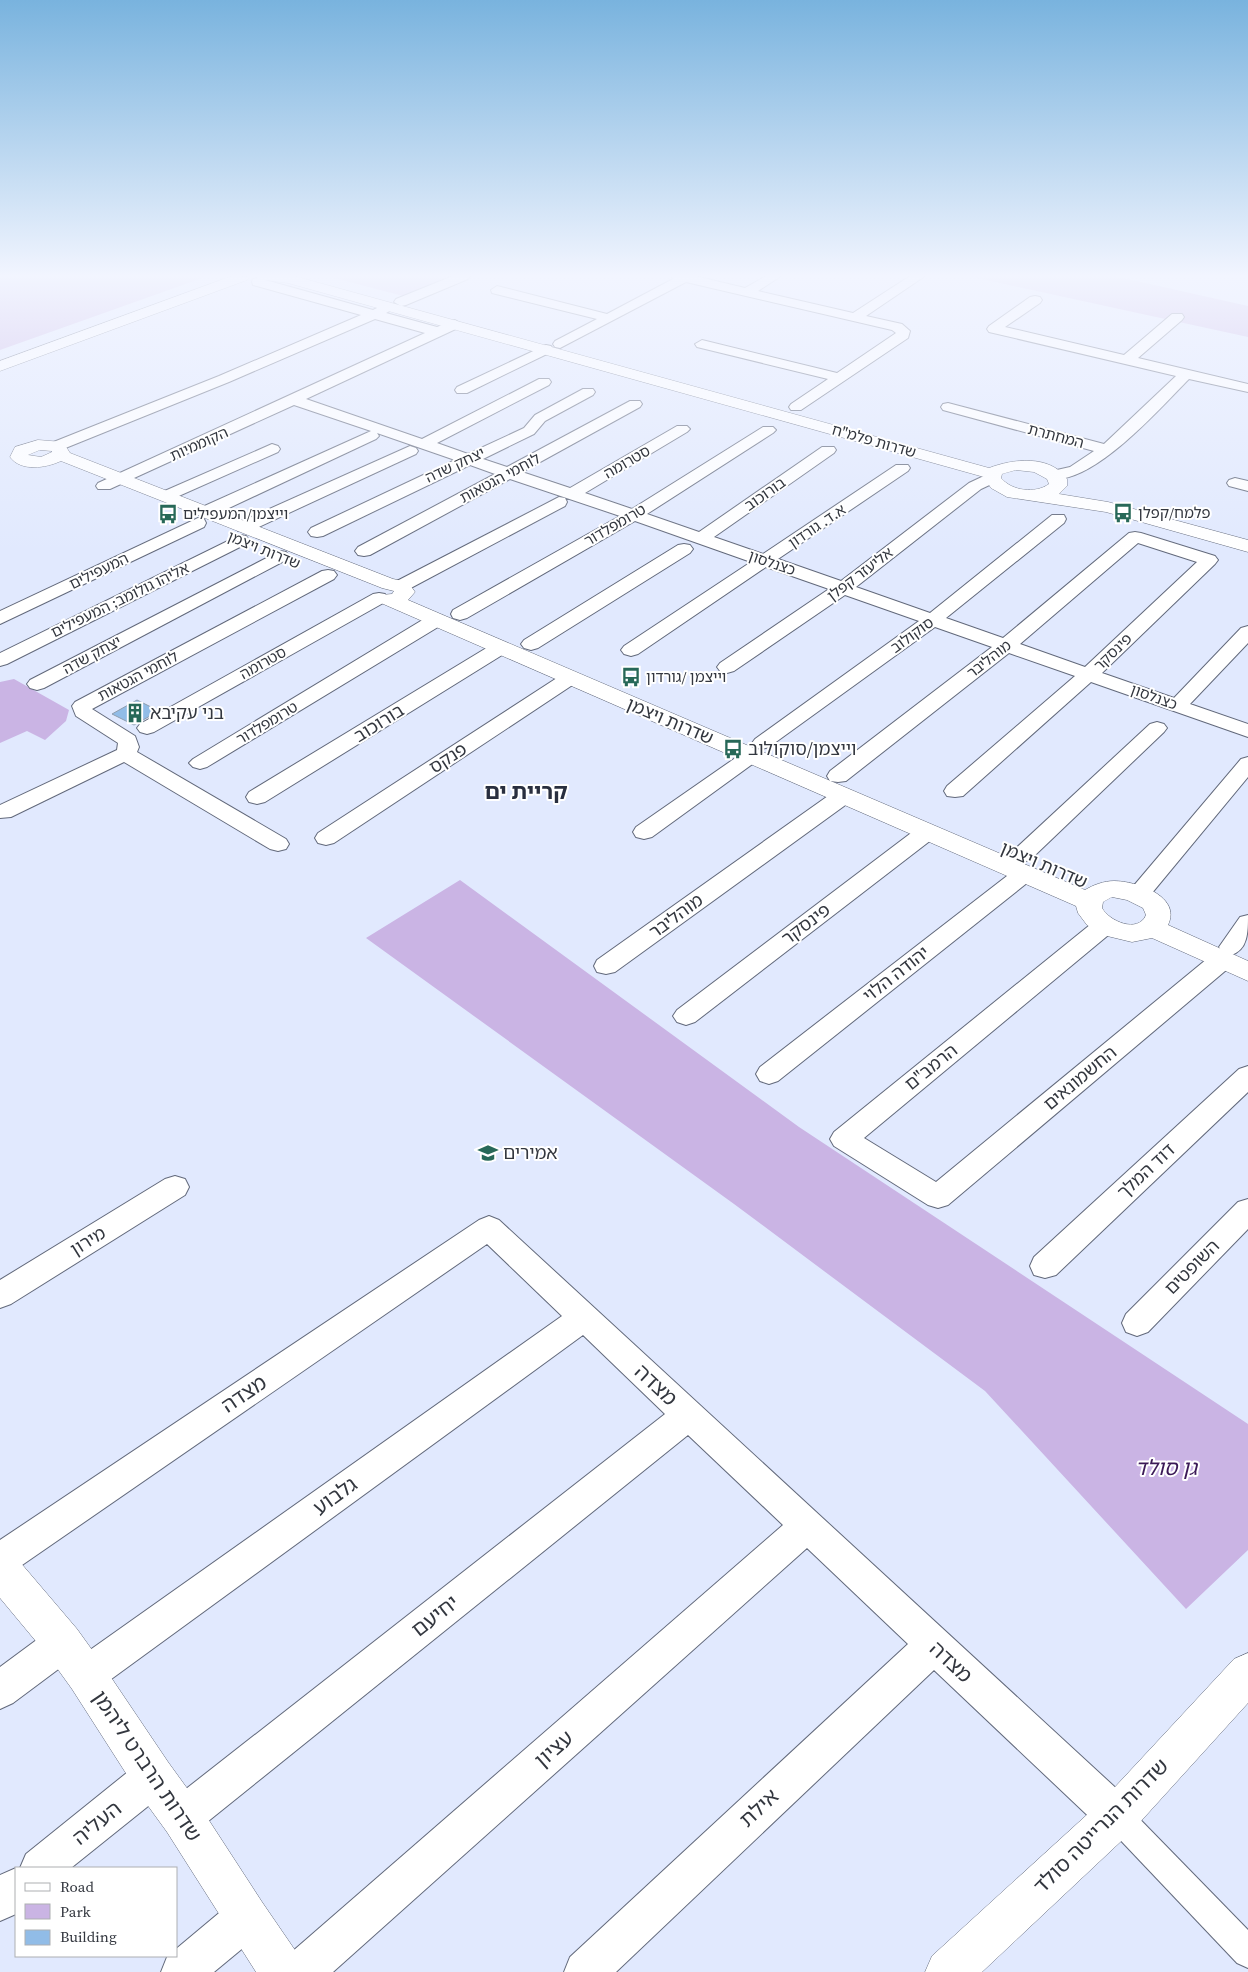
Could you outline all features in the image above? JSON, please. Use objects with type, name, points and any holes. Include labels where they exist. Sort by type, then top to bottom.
[{"type":"street","points":[[58,450],[45,445],[26,449],[19,454],[14,462],[42,462],[58,450],[249,368]]},
{"type":"street","name":"הקוממיות","points":[[113,482],[361,368]]},
{"type":"street","points":[[462,390],[507,368]]},
{"type":"street","name":"שדרות פלמ\"ח","points":[[630,368],[996,473]]},
{"type":"street","name":"שדרות פלמ\"ח","points":[[639,368],[796,408],[996,473]]},
{"type":"street","points":[[800,368],[840,378]]},
{"type":"street","points":[[796,408],[855,368]]},
{"type":"street","points":[[1160,368],[1248,388]]},
{"type":"street","name":"המחתרת","points":[[1057,479],[1075,471],[1107,450],[1186,374]]},
{"type":"street","name":"אליהו גולומב; המעפילים","points":[[0,660],[242,534],[544,382]]},
{"type":"street","name":"יצחק שדה","points":[[317,532],[529,431],[540,418],[588,392]]},
{"type":"street","name":"כצנלסון","points":[[293,400],[416,448],[468,459],[509,473],[565,498],[634,515],[1248,731]]},
{"type":"street","name":"לוחמי הגטאות","points":[[364,551],[635,404]]},
{"type":"street","name":"המחתרת","points":[[948,407],[1107,450]]},
{"type":"street","name":"סטרומה","points":[[147,728],[389,592],[565,498],[682,430]]},
{"type":"street","name":"טרומפלדור","points":[[460,614],[634,515],[768,430]]},
{"type":"street","name":"המעפילים","points":[[0,618],[371,436]]},
{"type":"street","points":[[166,496],[272,449]]},
{"type":"street","name":"שדרות ויצמן","points":[[58,450],[113,482],[389,592],[436,620],[570,678],[756,750]]},
{"type":"street","name":"בורוכוב","points":[[701,538],[828,450]]},
{"type":"street","name":"שדרות ויצמן","points":[[42,462],[166,496],[202,518]]},
{"type":"street","points":[[1248,535],[1057,479],[1047,470],[1026,466],[996,473],[994,483],[1008,491],[1108,507],[1248,546]]},
{"type":"street","name":"א.ד. גורדון","points":[[631,650],[902,468]]},
{"type":"street","name":"אליעזר קפלן","points":[[727,667],[843,588],[962,496],[996,473]]},
{"type":"street","points":[[1030,495],[1050,492],[1058,486],[1057,479]]},
{"type":"street","name":"סוקולוב","points":[[644,832],[934,619],[1058,519]]},
{"type":"street","name":"שדרות ויצמן","points":[[242,534],[280,556],[328,575],[460,614],[531,644],[756,750],[1096,896]]},
{"type":"street","name":"מוהליבר","points":[[606,966],[840,786],[1136,537]]},
{"type":"street","name":"פינסקר","points":[[955,791],[1089,674],[1209,560],[1136,537]]},
{"type":"street","points":[[531,644],[684,549]]},
{"type":"street","name":"יצחק שדה","points":[[37,684],[280,556]]},
{"type":"street","name":"לוחמי הגטאות","points":[[124,754],[129,747],[128,740],[82,709],[328,575]]},
{"type":"street","name":"טרומפלדור","points":[[200,763],[436,620]]},
{"type":"street","points":[[1177,706],[1248,632]]},
{"type":"street","name":"בורוכוב","points":[[257,797],[500,648]]},
{"type":"street","name":"פנקס","points":[[326,838],[570,678]]},
{"type":"street","name":"יהודה הלוי","points":[[769,1074],[1023,865],[1157,728]]},
{"type":"street","points":[[1,812],[124,754],[278,844]]},
{"type":"street","points":[[1139,894],[1248,764]]},
{"type":"street","name":"שדרות ויצמן","points":[[840,786],[927,832],[1023,865]]},
{"type":"street","name":"פינסקר","points":[[686,1016],[927,832]]},
{"type":"street","points":[[1121,889],[1139,894],[1155,907],[1155,921],[1144,931],[1113,930],[1104,926],[1091,914],[1096,896],[1121,889]]},
{"type":"street","points":[[1155,921],[1233,954],[1248,972]]},
{"type":"street","name":"החשמונאים","points":[[938,1197],[1233,954],[1248,923]]},
{"type":"street","name":"הרמב\"ם","points":[[938,1197],[844,1139],[1104,926]]},
{"type":"street","name":"דוד המלך","points":[[1045,1266],[1248,1076]]},
{"type":"street","name":"מירון","points":[[0,1295],[175,1187]]},
{"type":"street","name":"השופטים","points":[[1137,1323],[1248,1210]]},
{"type":"street","name":"מצדה","points":[[0,1560],[489,1228],[1117,1816],[1248,1952]]},
{"type":"street","name":"גלבוע","points":[[0,1690],[74,1659],[584,1317]]},
{"type":"street","name":"יחיעם","points":[[182,1816],[688,1415]]},
{"type":"street","name":"עציון","points":[[300,1972],[807,1526]]},
{"type":"street","name":"שדרות הרברט ליהמן","points":[[0,1568],[74,1659],[153,1777],[182,1816],[246,1918],[283,1972]]},
{"type":"street","name":"אילת","points":[[585,1972],[934,1645]]},
{"type":"street","name":"שדרות הנרייטה סולד","points":[[948,1972],[1117,1816],[1248,1673]]},
{"type":"street","name":"העליה","points":[[41,1867],[153,1777]]},
{"type":"street","points":[[0,1901],[15,1889]]},
{"type":"street","points":[[182,1972],[246,1918]]},
{"type":"green space","points":[[14,679],[69,710],[66,721],[45,740],[27,731],[0,743],[0,682]]},
{"type":"green space","name":"גן סולד","points":[[460,880],[799,1127],[1248,1424],[1248,1550],[1186,1609],[985,1391],[734,1204],[366,938]]},
{"type":"building","name":"בני עקיבא","points":[[137,700],[159,711],[134,725],[112,714]]},
{"type":"place","name":"פלמח/קפלן","points":[[1123,513]]},
{"type":"place","name":"וייצמן/המעפילים","points":[[168,514]]},
{"type":"place","name":"וייצמן /גורדון","points":[[631,677]]},
{"type":"place","name":"בני עקיבא","points":[[135,713]]},
{"type":"place","name":"וייצמן/סוקולוב","points":[[733,749]]},
{"type":"place","name":"אמירים","points":[[488,1153]]},
{"type":"district","name":"קריית ים","points":[[526,791]]}]
